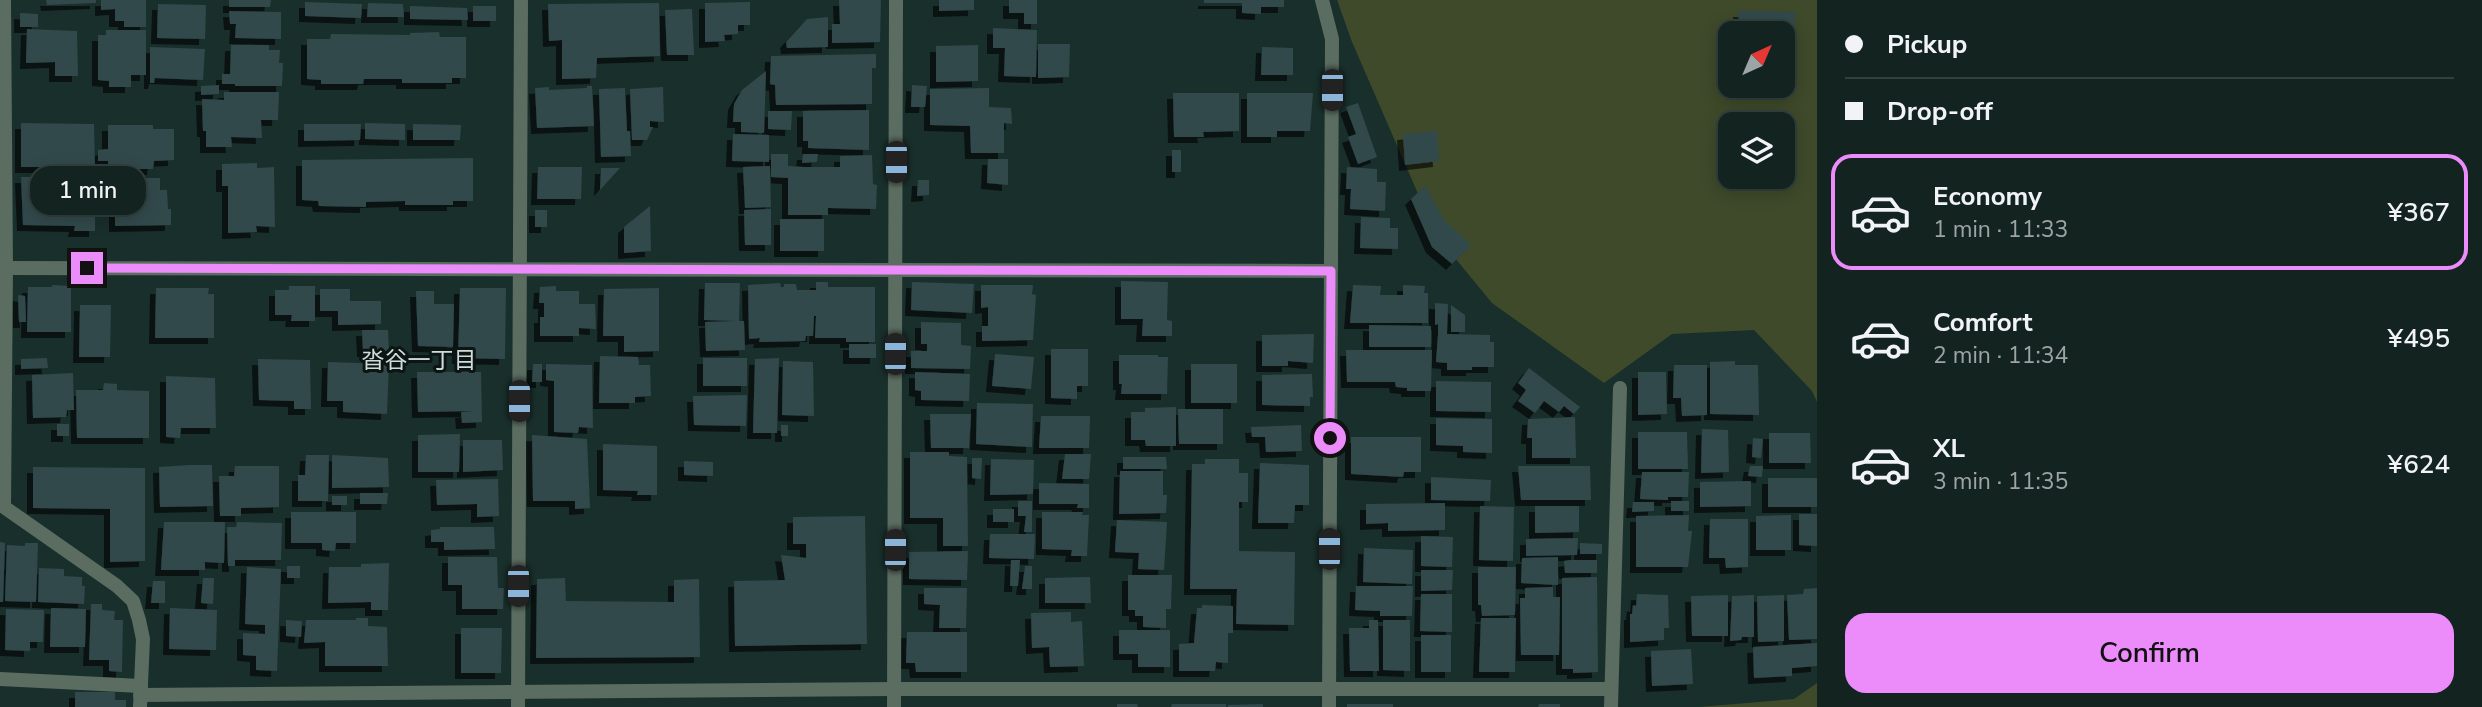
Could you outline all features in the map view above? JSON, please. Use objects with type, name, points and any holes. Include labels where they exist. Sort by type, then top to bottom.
[{"type":"street","points":[[4,0],[4,507],[117,586],[133,601],[143,639],[140,696]]},
{"type":"street","points":[[518,707],[521,0]]},
{"type":"street","points":[[894,707],[896,0]]},
{"type":"street","points":[[1322,0],[1332,38],[1329,707]]},
{"type":"street","points":[[3,268],[1331,271]]},
{"type":"street","points":[[1611,707],[1620,388]]},
{"type":"street","points":[[0,679],[140,696],[894,689],[1610,690]]},
{"type":"green space","points":[[1337,0],[1817,0],[1817,402],[1812,391],[1754,330],[1672,334],[1604,383],[1492,303],[1436,235],[1352,42]]},
{"type":"green space","points":[[1817,683],[1817,707],[1699,707],[1794,699]]},
{"type":"building","points":[[46,0],[96,0],[96,3],[47,5]]},
{"type":"building","points":[[101,0],[146,0],[146,27],[124,27],[124,21],[115,21],[115,9],[101,10]]},
{"type":"building","points":[[229,0],[271,0],[270,7],[229,7]]},
{"type":"building","points":[[839,0],[881,0],[880,42],[832,43],[832,24],[840,24]]},
{"type":"building","points":[[939,0],[974,0],[974,10],[939,11]]},
{"type":"building","points":[[1009,0],[1037,0],[1037,24],[1024,24],[1024,13],[1009,13]]},
{"type":"building","points":[[1204,0],[1284,0],[1284,7],[1261,7],[1261,14],[1242,13],[1242,3],[1204,3]]},
{"type":"building","points":[[305,2],[362,4],[361,18],[305,16]]},
{"type":"building","points":[[750,2],[750,25],[738,25],[738,34],[724,35],[725,41],[705,42],[705,3]]},
{"type":"building","points":[[368,3],[403,4],[404,17],[367,17]]},
{"type":"building","points":[[659,3],[660,56],[597,58],[596,78],[562,79],[562,40],[549,41],[548,4]]},
{"type":"building","points":[[158,4],[206,5],[205,39],[157,38]]},
{"type":"building","points":[[410,6],[467,8],[468,20],[410,19]]},
{"type":"building","points":[[473,6],[496,6],[496,21],[473,21]]},
{"type":"building","points":[[692,9],[694,55],[667,55],[665,10]]},
{"type":"building","points":[[229,11],[281,12],[281,39],[235,38],[236,24],[230,24]]},
{"type":"building","points":[[1739,11],[1795,12],[1795,21],[1739,21]]},
{"type":"building","points":[[20,13],[38,14],[38,27],[20,27]]},
{"type":"building","points":[[828,17],[828,47],[787,48],[786,42],[807,19]]},
{"type":"building","points":[[993,28],[1037,30],[1036,77],[1004,76],[1005,48],[993,48]]},
{"type":"building","points":[[27,29],[77,31],[78,76],[55,76],[55,62],[26,63]]},
{"type":"building","points":[[106,30],[146,30],[146,75],[131,75],[131,87],[109,87],[109,81],[98,80],[98,35],[106,35]]},
{"type":"building","points":[[439,32],[440,37],[466,37],[466,78],[452,78],[452,83],[402,83],[402,79],[364,79],[363,84],[321,84],[321,80],[307,79],[307,39],[330,39],[331,34],[410,35]]},
{"type":"building","points":[[1038,44],[1070,44],[1069,77],[1038,78]]},
{"type":"building","points":[[231,45],[269,45],[269,50],[280,50],[279,63],[283,63],[282,86],[222,84],[222,74],[230,74]]},
{"type":"building","points":[[978,45],[978,81],[936,82],[936,46]]},
{"type":"building","points":[[150,47],[205,49],[203,80],[155,78],[154,83],[150,83]]},
{"type":"building","points":[[1262,47],[1293,48],[1293,75],[1261,75]]},
{"type":"building","points":[[876,54],[876,68],[872,68],[872,104],[776,105],[775,85],[770,84],[771,56]]},
{"type":"building","points":[[766,71],[764,133],[741,132],[741,122],[733,122],[734,104],[742,90]]},
{"type":"building","points":[[219,85],[219,94],[201,95],[201,86]]},
{"type":"building","points":[[912,85],[927,86],[925,107],[911,107]]},
{"type":"building","points":[[592,86],[594,126],[537,128],[535,88],[549,87],[549,90]]},
{"type":"building","points":[[663,87],[664,122],[650,121],[650,127],[653,127],[647,140],[632,140],[630,89]]},
{"type":"building","points":[[625,88],[631,156],[601,157],[599,89]]},
{"type":"building","points":[[989,88],[989,107],[1011,108],[1012,124],[1004,123],[1004,153],[971,153],[970,126],[930,125],[930,89]]},
{"type":"building","points":[[224,92],[279,92],[278,120],[261,120],[262,138],[231,137],[232,147],[206,147],[202,99],[224,100]]},
{"type":"building","points":[[1173,93],[1239,93],[1239,131],[1203,132],[1204,137],[1174,137]]},
{"type":"building","points":[[1247,93],[1313,93],[1310,131],[1277,131],[1277,137],[1247,137]]},
{"type":"building","points":[[1358,103],[1377,157],[1358,164],[1348,137],[1356,134],[1346,107]]},
{"type":"building","points":[[869,110],[869,150],[808,148],[808,141],[803,141],[803,111]]},
{"type":"building","points":[[768,111],[792,111],[791,130],[768,129]]},
{"type":"building","points":[[21,123],[94,124],[95,167],[21,167]]},
{"type":"building","points":[[365,123],[405,124],[405,140],[365,139]]},
{"type":"building","points":[[304,124],[361,124],[360,140],[304,141]]},
{"type":"building","points":[[413,124],[461,125],[460,140],[413,140]]},
{"type":"building","points":[[108,125],[153,125],[153,129],[174,129],[174,160],[154,161],[153,169],[108,169],[108,161],[98,161],[98,150],[108,149]]},
{"type":"building","points":[[1437,131],[1439,161],[1405,165],[1403,134]]},
{"type":"building","points":[[733,134],[769,135],[769,162],[732,161]]},
{"type":"building","points":[[1172,150],[1181,150],[1181,172],[1172,172]]},
{"type":"building","points":[[771,154],[788,154],[788,166],[803,167],[840,167],[840,156],[872,155],[873,184],[877,185],[876,209],[828,208],[828,215],[788,215],[788,178],[771,177]]},
{"type":"building","points":[[803,154],[818,154],[817,162],[802,163]]},
{"type":"building","points":[[473,158],[473,201],[453,201],[453,205],[405,205],[405,201],[366,202],[366,207],[319,206],[318,201],[302,200],[302,160]]},
{"type":"building","points":[[988,159],[1008,159],[1008,185],[987,183]]},
{"type":"building","points":[[257,163],[257,168],[274,167],[275,227],[256,226],[257,232],[228,233],[228,186],[222,186],[222,164]]},
{"type":"building","points":[[770,166],[771,207],[745,208],[743,167]]},
{"type":"building","points":[[538,167],[582,167],[581,199],[537,199]]},
{"type":"building","points":[[1347,167],[1377,169],[1377,182],[1386,182],[1385,211],[1350,209],[1351,189],[1346,189]]},
{"type":"building","points":[[601,168],[620,168],[600,190]]},
{"type":"building","points":[[21,177],[95,177],[95,231],[74,231],[75,226],[23,225]]},
{"type":"building","points":[[106,178],[160,178],[160,190],[167,190],[171,225],[115,226],[115,196],[106,197]]},
{"type":"building","points":[[918,180],[929,180],[929,195],[917,196]]},
{"type":"building","points":[[1425,186],[1444,220],[1471,245],[1452,264],[1432,247],[1411,199]]},
{"type":"building","points":[[650,206],[651,251],[624,253],[624,227]]},
{"type":"building","points":[[771,209],[771,245],[745,245],[744,210]]},
{"type":"building","points":[[535,210],[547,210],[547,227],[535,227]]},
{"type":"building","points":[[1361,217],[1390,218],[1390,228],[1398,228],[1398,249],[1360,248]]},
{"type":"building","points":[[780,219],[824,219],[824,251],[780,251]]},
{"type":"building","points":[[1121,281],[1168,282],[1167,320],[1172,321],[1172,336],[1142,336],[1143,319],[1121,319]]},
{"type":"building","points":[[816,282],[828,282],[828,287],[875,287],[875,342],[815,338],[816,316],[813,336],[806,336],[805,341],[759,342],[760,338],[749,339],[748,285],[780,283],[781,287],[784,287],[784,284],[796,284],[797,290],[816,290]]},
{"type":"building","points":[[912,282],[974,284],[972,313],[911,310]]},
{"type":"building","points":[[705,283],[740,283],[739,321],[744,321],[745,350],[706,351],[705,322],[736,321],[704,320]]},
{"type":"building","points":[[981,285],[1033,285],[1032,294],[1036,295],[1033,340],[982,341],[982,326],[988,326],[988,307],[981,308]]},
{"type":"building","points":[[1353,285],[1381,286],[1380,295],[1403,295],[1403,285],[1425,286],[1424,293],[1428,293],[1428,323],[1350,323]]},
{"type":"building","points":[[71,286],[71,332],[27,332],[28,287]]},
{"type":"building","points":[[289,286],[315,286],[315,321],[291,321],[292,315],[275,315],[275,290],[289,290]]},
{"type":"building","points":[[556,286],[556,291],[579,291],[579,304],[595,304],[596,329],[579,328],[579,336],[540,336],[540,317],[544,317],[544,303],[539,303],[540,287]]},
{"type":"building","points":[[156,288],[209,288],[208,294],[214,294],[214,338],[155,338]]},
{"type":"building","points":[[460,288],[506,288],[505,359],[458,358]]},
{"type":"building","points":[[659,288],[659,351],[624,352],[624,336],[603,336],[604,289]]},
{"type":"building","points":[[320,289],[350,289],[350,301],[381,301],[381,324],[338,325],[338,311],[320,311]]},
{"type":"building","points":[[416,291],[434,291],[434,304],[454,304],[453,347],[418,346]]},
{"type":"building","points":[[18,295],[25,296],[26,322],[19,322]]},
{"type":"building","points":[[1435,303],[1448,304],[1447,334],[1490,335],[1490,342],[1494,342],[1494,367],[1447,370],[1447,363],[1436,362],[1438,324],[1435,325]]},
{"type":"building","points":[[80,305],[111,305],[110,357],[79,357]]},
{"type":"building","points":[[1451,305],[1465,315],[1465,332],[1451,332]]},
{"type":"building","points":[[921,322],[961,323],[961,345],[971,346],[970,369],[911,368],[911,351],[927,351],[927,344],[921,344]]},
{"type":"building","points":[[1369,325],[1431,326],[1431,347],[1369,347]]},
{"type":"building","points":[[362,330],[388,330],[389,351],[363,351]]},
{"type":"building","points":[[1314,334],[1313,363],[1288,361],[1288,366],[1262,366],[1262,335]]},
{"type":"building","points":[[849,344],[876,344],[876,358],[849,358]]},
{"type":"building","points":[[1051,349],[1088,349],[1088,386],[1077,386],[1077,399],[1051,398]]},
{"type":"building","points":[[1346,350],[1432,350],[1431,391],[1407,391],[1407,388],[1396,387],[1395,382],[1347,382]]},
{"type":"building","points":[[995,354],[1034,357],[1031,389],[992,386]]},
{"type":"building","points":[[1119,355],[1168,357],[1167,394],[1121,394]]},
{"type":"building","points":[[600,356],[638,357],[639,365],[650,365],[651,396],[635,397],[635,403],[599,403]]},
{"type":"building","points":[[47,358],[48,368],[21,369],[21,359]]},
{"type":"building","points":[[703,358],[747,358],[747,386],[703,386]]},
{"type":"building","points":[[779,358],[777,433],[753,433],[755,359]]},
{"type":"building","points":[[258,359],[310,360],[311,409],[294,409],[294,401],[259,400]]},
{"type":"building","points":[[783,361],[813,362],[814,416],[782,415]]},
{"type":"building","points":[[1735,361],[1735,365],[1758,365],[1759,415],[1710,414],[1710,362]]},
{"type":"building","points":[[328,362],[389,364],[387,414],[343,412],[343,401],[327,401]]},
{"type":"building","points":[[533,364],[542,364],[542,382],[532,382]]},
{"type":"building","points":[[546,364],[592,365],[593,428],[579,427],[578,433],[554,432],[554,381],[546,380]]},
{"type":"building","points":[[1191,364],[1237,364],[1237,403],[1191,403]]},
{"type":"building","points":[[1674,365],[1707,365],[1707,415],[1682,416],[1681,398],[1673,398]]},
{"type":"building","points":[[1529,368],[1580,407],[1574,414],[1564,406],[1559,412],[1544,401],[1535,413],[1518,401],[1526,390],[1518,383]]},
{"type":"building","points":[[417,372],[481,372],[482,422],[462,423],[461,412],[474,411],[418,412]]},
{"type":"building","points":[[915,372],[970,374],[969,401],[921,400],[921,391],[915,390]]},
{"type":"building","points":[[1638,372],[1666,372],[1667,414],[1638,415]]},
{"type":"building","points":[[73,373],[74,410],[67,410],[66,417],[33,418],[32,375]]},
{"type":"building","points":[[1312,374],[1313,397],[1310,397],[1310,406],[1262,405],[1262,375]]},
{"type":"building","points":[[166,376],[215,378],[216,428],[181,428],[180,438],[166,437]]},
{"type":"building","points":[[1436,381],[1491,382],[1491,412],[1436,411]]},
{"type":"building","points":[[104,383],[117,384],[117,390],[149,391],[149,438],[77,438],[76,390],[103,390]]},
{"type":"building","points":[[747,395],[746,426],[694,425],[693,396]]},
{"type":"building","points":[[977,403],[1033,404],[1032,447],[976,444]]},
{"type":"building","points":[[1176,407],[1176,446],[1146,446],[1145,440],[1131,440],[1131,412],[1145,412],[1145,408]]},
{"type":"building","points":[[1178,409],[1223,409],[1223,444],[1179,444]]},
{"type":"building","points":[[930,414],[971,414],[969,448],[931,448]]},
{"type":"building","points":[[1041,416],[1090,416],[1089,448],[1039,448]]},
{"type":"building","points":[[1575,417],[1576,458],[1532,458],[1532,438],[1527,438],[1528,419]]},
{"type":"building","points":[[1436,418],[1492,419],[1492,453],[1463,452],[1463,446],[1436,445]]},
{"type":"building","points":[[57,424],[69,424],[69,436],[57,436]]},
{"type":"building","points":[[781,425],[788,425],[788,436],[781,436]]},
{"type":"building","points":[[1301,425],[1302,451],[1266,452],[1265,437],[1252,437],[1251,427]]},
{"type":"building","points":[[1702,429],[1728,430],[1729,472],[1701,473]]},
{"type":"building","points":[[1638,432],[1687,432],[1688,469],[1638,469]]},
{"type":"building","points":[[1769,433],[1810,433],[1811,463],[1769,463]]},
{"type":"building","points":[[460,434],[459,472],[418,472],[418,435]]},
{"type":"building","points":[[532,435],[587,439],[590,508],[575,509],[575,501],[533,501]]},
{"type":"building","points":[[1351,437],[1421,437],[1421,472],[1404,472],[1403,477],[1351,474]]},
{"type":"building","points":[[1753,438],[1763,439],[1761,458],[1752,457]]},
{"type":"building","points":[[463,440],[502,440],[503,470],[463,472]]},
{"type":"building","points":[[603,444],[657,446],[657,495],[637,495],[638,491],[603,490]]},
{"type":"building","points":[[910,452],[949,452],[949,456],[967,457],[968,546],[943,546],[943,518],[910,518]]},
{"type":"building","points":[[1065,454],[1091,454],[1089,479],[1062,479]]},
{"type":"building","points":[[306,455],[329,455],[328,501],[298,501],[298,475],[305,475]]},
{"type":"building","points":[[332,455],[388,458],[389,487],[332,488]]},
{"type":"building","points":[[1123,457],[1166,457],[1167,469],[1123,469]]},
{"type":"building","points":[[972,458],[982,458],[981,479],[972,478]]},
{"type":"building","points":[[991,459],[1034,460],[1033,494],[990,495]]},
{"type":"building","points":[[1205,459],[1239,459],[1239,473],[1248,473],[1248,502],[1239,502],[1239,551],[1295,552],[1294,625],[1236,624],[1237,589],[1190,589],[1192,464],[1205,464]]},
{"type":"building","points":[[684,461],[713,462],[713,476],[684,475]]},
{"type":"building","points":[[1260,463],[1309,465],[1309,505],[1295,505],[1294,523],[1258,523]]},
{"type":"building","points":[[212,465],[213,506],[160,507],[159,467]]},
{"type":"building","points":[[235,466],[279,466],[279,507],[241,508],[241,516],[220,516],[219,476],[234,476]]},
{"type":"building","points":[[1518,466],[1590,466],[1591,500],[1521,500]]},
{"type":"building","points":[[1750,466],[1763,466],[1762,477],[1748,476]]},
{"type":"building","points":[[33,467],[145,468],[145,561],[110,562],[110,509],[33,508]]},
{"type":"building","points":[[1120,471],[1163,471],[1163,495],[1167,495],[1166,513],[1119,514]]},
{"type":"building","points":[[1642,472],[1689,472],[1688,497],[1668,497],[1668,500],[1640,499]]},
{"type":"building","points":[[1431,477],[1491,480],[1490,501],[1431,500]]},
{"type":"building","points":[[1768,478],[1817,478],[1817,507],[1768,507]]},
{"type":"building","points":[[498,479],[499,516],[477,517],[477,504],[437,505],[436,480]]},
{"type":"building","points":[[1751,481],[1751,506],[1700,507],[1700,482]]},
{"type":"building","points":[[1039,483],[1089,484],[1089,508],[1077,508],[1078,504],[1039,504]]},
{"type":"building","points":[[360,493],[388,493],[387,504],[360,504]]},
{"type":"building","points":[[332,496],[347,496],[347,505],[332,505]]},
{"type":"building","points":[[1018,501],[1032,501],[1032,532],[1024,532],[1026,516],[1018,516]]},
{"type":"building","points":[[1671,501],[1689,501],[1689,511],[1671,511]]},
{"type":"building","points":[[1633,502],[1654,502],[1654,511],[1632,512]]},
{"type":"building","points":[[1445,503],[1445,530],[1388,531],[1388,523],[1366,524],[1366,504]]},
{"type":"building","points":[[1480,506],[1514,507],[1513,561],[1479,560]]},
{"type":"building","points":[[1535,506],[1579,506],[1579,532],[1535,533]]},
{"type":"building","points":[[993,509],[1014,509],[1014,522],[993,522]]},
{"type":"building","points":[[291,512],[356,512],[356,543],[336,543],[335,551],[322,550],[322,543],[291,543]]},
{"type":"building","points":[[1042,512],[1083,512],[1082,515],[1089,515],[1087,556],[1071,556],[1072,550],[1042,549]]},
{"type":"building","points":[[1799,514],[1817,514],[1817,546],[1799,545]]},
{"type":"building","points":[[1689,515],[1688,531],[1692,531],[1688,567],[1636,567],[1636,516]]},
{"type":"building","points":[[1791,515],[1791,550],[1756,550],[1756,516]]},
{"type":"building","points":[[865,516],[867,644],[735,646],[734,581],[785,580],[781,555],[806,558],[806,544],[793,544],[793,517]]},
{"type":"building","points":[[1710,519],[1748,519],[1748,567],[1726,568],[1725,558],[1709,558]]},
{"type":"building","points":[[1117,520],[1167,522],[1164,570],[1138,569],[1139,553],[1115,552]]},
{"type":"building","points":[[164,522],[225,522],[224,563],[205,562],[205,570],[161,570]]},
{"type":"building","points":[[237,522],[282,523],[281,560],[235,560],[235,566],[228,566],[227,527],[236,527]]},
{"type":"building","points":[[440,527],[494,527],[495,549],[444,550],[444,542],[431,542],[431,530]]},
{"type":"building","points":[[990,534],[1035,534],[1034,559],[989,558]]},
{"type":"building","points":[[1421,536],[1453,537],[1452,567],[1421,566]]},
{"type":"building","points":[[1578,538],[1577,555],[1526,556],[1526,539]]},
{"type":"building","points":[[0,542],[5,543],[3,602],[0,602]]},
{"type":"building","points":[[25,543],[38,543],[36,602],[5,601],[7,545],[25,546]]},
{"type":"building","points":[[1580,543],[1602,544],[1602,554],[1580,554]]},
{"type":"building","points":[[1364,548],[1413,550],[1412,584],[1363,582]]},
{"type":"building","points":[[968,551],[967,580],[909,579],[909,552]]},
{"type":"building","points":[[448,557],[497,557],[498,588],[504,588],[503,609],[462,609],[462,585],[448,585]]},
{"type":"building","points":[[1558,557],[1558,585],[1521,583],[1522,558]]},
{"type":"building","points":[[1011,560],[1020,560],[1018,586],[1010,586]]},
{"type":"building","points":[[1597,560],[1597,573],[1565,573],[1564,561]]},
{"type":"building","points":[[389,563],[388,610],[371,610],[371,602],[328,603],[329,567],[361,567],[361,564]]},
{"type":"building","points":[[287,566],[300,566],[300,578],[287,578]]},
{"type":"building","points":[[1025,566],[1032,566],[1032,589],[1022,589]]},
{"type":"building","points":[[247,567],[281,569],[277,671],[256,670],[256,656],[243,655],[243,633],[265,634],[265,625],[245,624]]},
{"type":"building","points":[[1478,567],[1516,567],[1515,615],[1482,616],[1481,605],[1478,605]]},
{"type":"building","points":[[39,568],[64,569],[64,576],[82,577],[82,586],[85,586],[84,604],[38,602]]},
{"type":"building","points":[[1421,570],[1453,570],[1452,590],[1421,591]]},
{"type":"building","points":[[1128,575],[1172,575],[1171,609],[1166,609],[1166,628],[1143,627],[1143,616],[1135,616],[1135,610],[1128,610]]},
{"type":"building","points":[[1090,577],[1091,603],[1045,603],[1045,578]]},
{"type":"building","points":[[1597,577],[1598,672],[1573,673],[1573,669],[1562,669],[1562,578]]},
{"type":"building","points":[[203,578],[214,578],[213,604],[201,603]]},
{"type":"building","points":[[565,578],[566,601],[674,602],[674,580],[699,579],[700,657],[536,658],[537,579]]},
{"type":"building","points":[[153,581],[165,581],[165,603],[151,603]]},
{"type":"building","points":[[1356,586],[1413,586],[1412,616],[1380,616],[1380,611],[1355,610]]},
{"type":"building","points":[[1553,587],[1553,597],[1560,597],[1559,655],[1521,655],[1520,598],[1525,598],[1525,588]]},
{"type":"building","points":[[924,588],[967,588],[966,628],[939,628],[940,605],[924,604]]},
{"type":"building","points":[[1817,588],[1817,639],[1789,640],[1787,595],[1803,594],[1804,589]]},
{"type":"building","points":[[1421,594],[1452,594],[1452,632],[1420,631]]},
{"type":"building","points":[[1637,594],[1668,595],[1669,628],[1664,628],[1664,640],[1630,642],[1630,614],[1633,605],[1636,606]]},
{"type":"building","points":[[1728,595],[1728,636],[1692,636],[1691,596]]},
{"type":"building","points":[[1754,595],[1754,637],[1730,641],[1732,596]]},
{"type":"building","points":[[1784,595],[1784,641],[1758,642],[1757,596]]},
{"type":"building","points":[[91,604],[102,604],[102,610],[115,611],[114,620],[123,620],[122,672],[109,671],[109,660],[89,660]]},
{"type":"building","points":[[1202,605],[1233,606],[1233,633],[1228,633],[1228,663],[1216,662],[1215,671],[1179,671],[1179,644],[1194,643],[1197,608],[1202,608]]},
{"type":"building","points":[[51,608],[86,609],[85,647],[50,647]]},
{"type":"building","points":[[170,608],[217,610],[216,650],[169,649]]},
{"type":"building","points":[[6,609],[44,610],[43,642],[30,642],[30,651],[5,650]]},
{"type":"building","points":[[1071,612],[1071,622],[1082,621],[1084,666],[1050,667],[1049,647],[1032,648],[1031,613]]},
{"type":"building","points":[[368,618],[368,626],[387,627],[388,666],[325,666],[325,642],[304,643],[306,620]]},
{"type":"building","points":[[1481,618],[1516,618],[1515,672],[1479,672]]},
{"type":"building","points":[[286,620],[302,621],[301,637],[286,636]]},
{"type":"building","points":[[1369,620],[1378,620],[1379,671],[1350,671],[1349,628],[1369,628]]},
{"type":"building","points":[[1383,620],[1410,620],[1410,671],[1383,670]]},
{"type":"building","points":[[461,628],[502,628],[501,673],[461,673]]},
{"type":"building","points":[[1119,630],[1170,630],[1170,667],[1138,667],[1138,654],[1119,654]]},
{"type":"building","points":[[907,632],[967,632],[967,672],[916,672],[915,663],[906,663]]},
{"type":"building","points":[[1421,635],[1451,635],[1451,672],[1421,672]]},
{"type":"building","points":[[1817,643],[1817,666],[1792,668],[1792,676],[1754,678],[1753,647]]},
{"type":"building","points":[[1691,649],[1693,684],[1652,686],[1651,651]]},
{"type":"building","points":[[75,692],[115,692],[115,700],[126,700],[126,707],[75,707]]},
{"type":"building","points":[[1117,704],[1137,704],[1138,707],[1117,707]]},
{"type":"building","points":[[1172,704],[1226,704],[1226,707],[1171,707]]},
{"type":"building","points":[[1263,704],[1263,707],[1228,707],[1228,705]]},
{"type":"building","points":[[1347,704],[1393,704],[1393,707],[1347,707]]},
{"type":"building","points":[[1539,704],[1560,704],[1560,707],[1538,707]]},
{"type":"district","name":"沓谷一丁目","points":[[419,360]]},
{"type":"route","points":[[87,268],[1331,271],[1330,438]]}]
